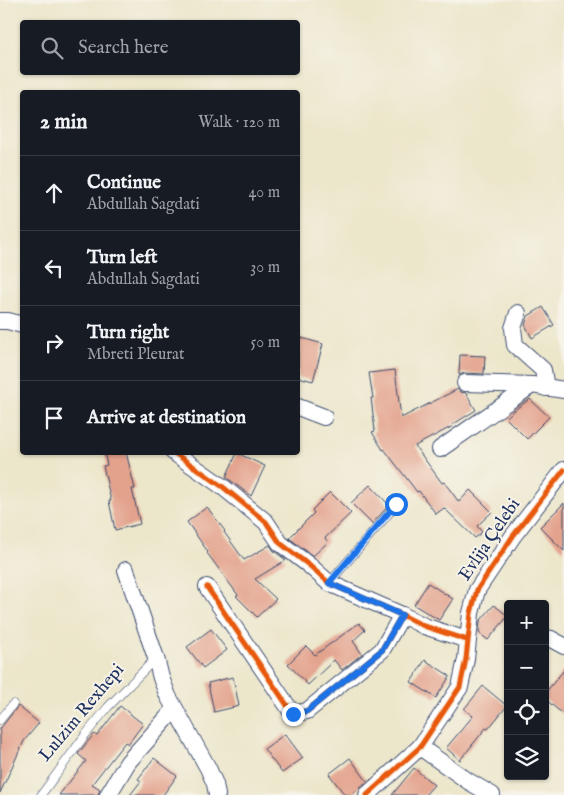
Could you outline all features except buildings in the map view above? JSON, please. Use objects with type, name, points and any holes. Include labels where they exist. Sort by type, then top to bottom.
[{"type":"street","points":[[440,448],[539,387],[543,370],[515,345],[513,328],[518,313]]},
{"type":"street","points":[[0,321],[20,324]]},
{"type":"street","points":[[465,383],[564,390]]},
{"type":"street","points":[[300,408],[324,417]]},
{"type":"street","points":[[177,455],[223,487],[266,522],[280,543],[329,583],[424,626],[467,640]]},
{"type":"street","name":"Evlija Çelebi","points":[[367,795],[420,747],[460,687],[476,590],[513,536],[564,470]]},
{"type":"street","points":[[126,570],[161,678],[175,709],[208,768],[215,784],[217,795]]},
{"type":"street","points":[[207,587],[293,714],[307,711],[382,650],[402,615]]},
{"type":"street","points":[[549,639],[564,646]]},
{"type":"street","points":[[108,795],[128,762],[175,709]]},
{"type":"street","points":[[420,747],[468,781],[492,795]]},
{"type":"lane","points":[[329,583],[396,504]]},
{"type":"lane","name":"Lulzim Rexhepi","points":[[41,795],[102,714],[156,658]]},
{"type":"lane","points":[[0,720],[13,704]]},
{"type":"cycle path","points":[[177,455],[223,487],[266,522],[280,543],[329,583],[424,626],[467,640]]},
{"type":"cycle path","points":[[367,795],[420,747],[460,687],[466,659],[471,613],[477,590],[513,536],[564,470]]},
{"type":"cycle path","points":[[207,587],[293,714],[307,711],[382,650],[402,615]]},
{"type":"route","points":[[293,714],[307,711],[382,650],[402,615],[329,583],[396,504]]}]
